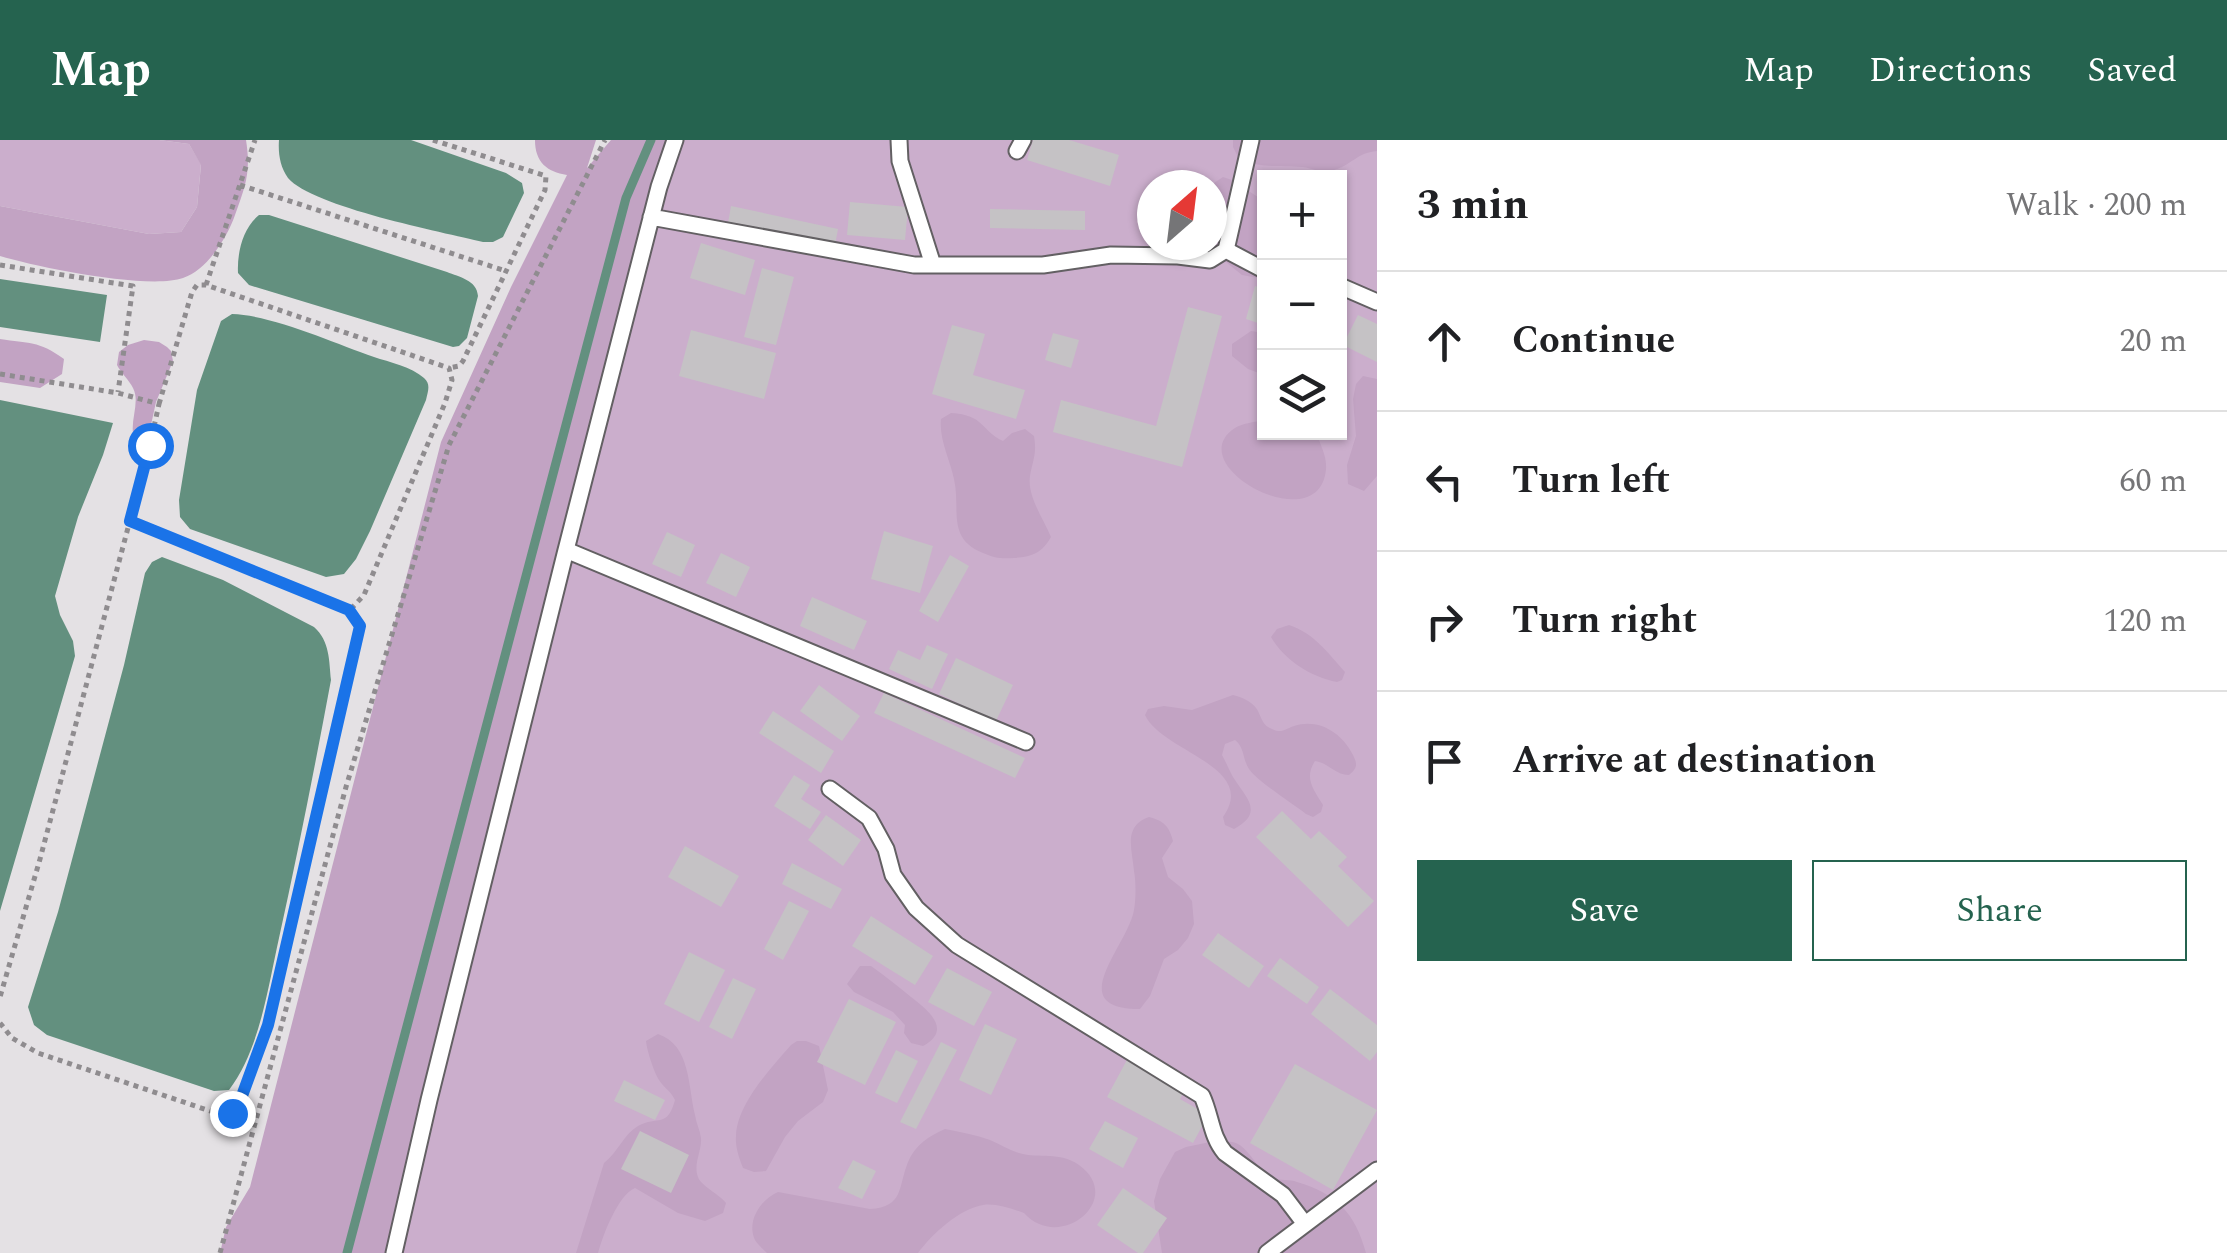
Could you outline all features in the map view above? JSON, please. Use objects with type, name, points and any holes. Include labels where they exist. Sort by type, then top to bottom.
[{"type":"lane","points":[[394,1253],[428,1100],[566,550],[674,140]]},
{"type":"lane","points":[[899,140],[900,161],[933,265]]},
{"type":"lane","points":[[1227,246],[1251,140]]},
{"type":"lane","points":[[651,218],[914,265],[1043,265],[1137,255]]},
{"type":"lane","points":[[1227,251],[1257,266]]},
{"type":"lane","points":[[1347,289],[1377,302]]},
{"type":"lane","points":[[566,550],[1026,742]]},
{"type":"lane","points":[[830,789],[869,818],[886,849],[893,875],[916,908],[957,946],[1202,1096],[1218,1145],[1283,1196],[1306,1224]]},
{"type":"lane","points":[[1268,1253],[1377,1170]]},
{"type":"path","points":[[206,285],[255,140]]},
{"type":"path","points":[[0,997],[40,860],[158,404],[192,292],[196,285],[206,285],[449,368],[459,366],[545,190],[546,176],[433,140]]},
{"type":"path","points":[[220,1253],[346,787],[449,445],[605,140]]},
{"type":"path","points":[[240,185],[506,271]]},
{"type":"path","points":[[0,264],[133,286],[118,393]]},
{"type":"path","points":[[349,610],[364,595],[445,403],[452,380],[449,368]]},
{"type":"path","points":[[0,374],[118,393],[158,404]]},
{"type":"path","points":[[0,1023],[12,1038],[38,1053],[225,1116],[239,1104],[268,1025],[360,626],[349,610],[130,521]]},
{"type":"shaded area","points":[[0,140],[159,140],[189,144],[201,164],[197,207],[181,232],[149,234],[0,206]]},
{"type":"shaded area","points":[[159,140],[246,140],[245,186],[231,224],[208,261],[192,274],[167,281],[120,279],[0,256],[0,206],[149,234],[181,232],[197,207],[201,165],[189,144]]},
{"type":"shaded area","points":[[279,140],[411,140],[506,173],[522,183],[524,193],[503,237],[483,242],[380,217],[302,189],[283,169]]},
{"type":"shaded area","points":[[535,140],[596,140],[587,168],[611,140],[675,140],[394,1253],[220,1253],[226,1227],[250,1187],[441,442],[567,175],[544,165]]},
{"type":"shaded area","points":[[675,140],[1377,140],[1377,1253],[394,1253]]},
{"type":"shaded area","points":[[1233,140],[1377,140],[1377,151],[1333,170],[1248,162],[1239,159]]},
{"type":"shaded area","points":[[1227,178],[1257,196],[1257,278],[1242,275],[1224,260],[1227,260]]},
{"type":"shaded area","points":[[259,215],[467,280],[478,296],[467,338],[453,347],[249,285],[238,273],[239,257],[245,234]]},
{"type":"shaded area","points":[[0,279],[107,295],[100,342],[0,327]]},
{"type":"shaded area","points":[[232,314],[303,331],[407,368],[428,383],[426,400],[370,531],[344,574],[326,577],[190,529],[180,517],[179,500],[197,390],[221,321]]},
{"type":"shaded area","points":[[1251,331],[1257,332],[1257,372],[1232,356],[1232,344]]},
{"type":"shaded area","points":[[0,339],[33,344],[55,353],[64,359],[62,374],[40,388],[0,382]]},
{"type":"shaded area","points":[[144,340],[167,347],[173,361],[151,425],[140,438],[133,433],[135,393],[117,365],[119,352]]},
{"type":"shaded area","points":[[1363,376],[1377,379],[1377,476],[1364,491],[1348,484],[1347,465],[1356,436],[1353,399],[1356,384]]},
{"type":"shaded area","points":[[0,400],[113,423],[78,517],[55,596],[75,656],[0,911]]},
{"type":"shaded area","points":[[951,413],[976,420],[1003,441],[1025,429],[1034,436],[1031,491],[1051,537],[1036,553],[998,558],[971,547],[959,531],[956,490],[941,427],[941,419]]},
{"type":"shaded area","points":[[1257,421],[1257,440],[1319,440],[1326,469],[1318,490],[1301,499],[1280,498],[1257,490],[1237,476],[1224,460],[1222,443],[1235,428]]},
{"type":"shaded area","points":[[162,557],[223,580],[314,627],[326,645],[329,659],[331,680],[267,997],[256,1037],[229,1090],[214,1091],[47,1035],[34,1025],[28,1007],[58,912],[145,573],[152,562]]},
{"type":"shaded area","points":[[1289,625],[1306,633],[1326,651],[1345,672],[1342,680],[1318,676],[1283,653],[1271,637],[1277,629]]},
{"type":"shaded area","points":[[1233,695],[1251,703],[1272,729],[1281,731],[1303,724],[1321,726],[1348,747],[1356,764],[1349,775],[1315,761],[1312,767],[1311,783],[1323,805],[1321,812],[1313,817],[1306,814],[1260,780],[1249,769],[1235,740],[1225,744],[1222,755],[1251,811],[1234,829],[1225,825],[1223,817],[1231,799],[1219,772],[1169,739],[1145,715],[1148,709],[1164,706],[1192,710]]},
{"type":"shaded area","points":[[1149,817],[1162,822],[1170,831],[1173,841],[1162,858],[1168,877],[1192,901],[1194,924],[1178,950],[1164,959],[1150,996],[1140,1009],[1117,1006],[1105,999],[1102,987],[1134,910],[1132,832]]},
{"type":"shaded area","points":[[860,966],[871,966],[924,1008],[937,1027],[932,1040],[923,1046],[911,1043],[904,1033],[905,1025],[893,1012],[854,992],[847,984]]},
{"type":"shaded area","points":[[658,1034],[677,1047],[686,1068],[701,1138],[698,1177],[726,1203],[723,1213],[705,1221],[678,1213],[635,1188],[617,1207],[598,1253],[576,1253],[604,1163],[633,1129],[665,1118],[672,1109],[675,1100],[657,1076],[646,1041]]},
{"type":"shaded area","points":[[797,1041],[819,1046],[828,1090],[823,1102],[798,1121],[766,1171],[743,1168],[736,1140],[742,1112],[765,1075]]},
{"type":"shaded area","points":[[945,1129],[985,1138],[1019,1153],[1072,1161],[1092,1178],[1092,1206],[1083,1217],[1054,1227],[1004,1207],[974,1207],[947,1223],[918,1253],[767,1253],[755,1240],[754,1218],[766,1200],[778,1192],[870,1209],[889,1204],[898,1194],[914,1151]]},
{"type":"shaded area","points":[[1215,1141],[1238,1144],[1273,1178],[1294,1181],[1334,1199],[1350,1216],[1366,1253],[1162,1253],[1154,1201],[1160,1179],[1175,1152]]},
{"type":"building","points":[[1033,140],[1069,140],[1119,155],[1110,186],[1027,160]]},
{"type":"building","points":[[850,202],[908,207],[905,240],[847,235]]},
{"type":"building","points":[[731,206],[838,229],[835,245],[728,223]]},
{"type":"building","points":[[990,209],[1085,211],[1085,230],[990,228]]},
{"type":"building","points":[[701,243],[755,260],[745,295],[690,278]]},
{"type":"building","points":[[762,268],[794,277],[776,345],[744,337]]},
{"type":"building","points":[[1255,286],[1257,323],[1246,319]]},
{"type":"building","points":[[1188,307],[1222,316],[1182,467],[1053,432],[1061,400],[1156,426]]},
{"type":"building","points":[[1358,315],[1377,324],[1377,362],[1347,347],[1347,337]]},
{"type":"building","points":[[952,325],[985,334],[973,375],[1025,390],[1016,419],[932,394]]},
{"type":"building","points":[[691,330],[776,353],[764,399],[679,376]]},
{"type":"building","points":[[1053,333],[1079,340],[1071,368],[1045,360]]},
{"type":"building","points":[[884,531],[933,546],[920,593],[871,579]]},
{"type":"building","points":[[667,532],[695,545],[681,577],[652,564]]},
{"type":"building","points":[[721,553],[750,567],[736,597],[706,583]]},
{"type":"building","points":[[950,555],[969,566],[938,622],[919,611]]},
{"type":"building","points":[[812,597],[867,621],[854,650],[800,626]]},
{"type":"building","points":[[927,645],[948,654],[932,689],[889,669],[898,650],[920,660]]},
{"type":"building","points":[[956,658],[1013,685],[996,721],[939,694]]},
{"type":"building","points":[[819,685],[860,716],[842,741],[800,711]]},
{"type":"building","points":[[884,693],[1025,758],[1015,778],[874,713]]},
{"type":"building","points":[[773,711],[834,751],[821,773],[759,733]]},
{"type":"building","points":[[794,775],[810,785],[801,799],[821,812],[810,829],[774,806]]},
{"type":"building","points":[[1282,811],[1311,839],[1319,831],[1347,857],[1338,866],[1374,901],[1348,927],[1256,837]]},
{"type":"building","points":[[826,815],[861,840],[843,866],[808,840]]},
{"type":"building","points":[[685,846],[739,876],[721,907],[668,877]]},
{"type":"building","points":[[792,863],[842,889],[831,909],[782,884]]},
{"type":"building","points":[[789,901],[809,911],[783,960],[764,949]]},
{"type":"building","points":[[871,916],[933,956],[915,985],[852,946]]},
{"type":"building","points":[[1218,933],[1264,966],[1249,988],[1202,955]]},
{"type":"building","points":[[689,952],[725,970],[699,1022],[664,1004]]},
{"type":"building","points":[[1280,958],[1319,987],[1307,1004],[1267,976]]},
{"type":"building","points":[[947,968],[992,992],[974,1026],[928,1002]]},
{"type":"building","points":[[733,978],[756,989],[732,1039],[709,1027]]},
{"type":"building","points":[[1330,989],[1377,1025],[1377,1052],[1370,1061],[1311,1014]]},
{"type":"building","points":[[849,999],[896,1022],[865,1085],[817,1062]]},
{"type":"building","points":[[985,1024],[1017,1039],[991,1095],[959,1080]]},
{"type":"building","points":[[941,1042],[957,1050],[916,1129],[900,1122]]},
{"type":"building","points":[[896,1050],[918,1061],[897,1103],[875,1093]]},
{"type":"building","points":[[1129,1056],[1187,1086],[1180,1099],[1208,1115],[1193,1143],[1107,1097]]},
{"type":"building","points":[[1295,1064],[1377,1110],[1333,1190],[1250,1143]]},
{"type":"building","points":[[624,1080],[665,1100],[655,1120],[614,1101]]},
{"type":"building","points":[[1105,1121],[1138,1138],[1123,1168],[1089,1149]]},
{"type":"building","points":[[640,1131],[689,1155],[671,1193],[621,1169]]},
{"type":"building","points":[[853,1160],[876,1171],[862,1199],[838,1188]]},
{"type":"building","points":[[1123,1188],[1167,1218],[1143,1253],[1097,1225]]},
{"type":"waterway","points":[[347,1253],[626,198],[651,140]]},
{"type":"route","points":[[150,445],[130,521],[349,610],[360,626],[268,1025],[239,1104],[232,1113]]}]
